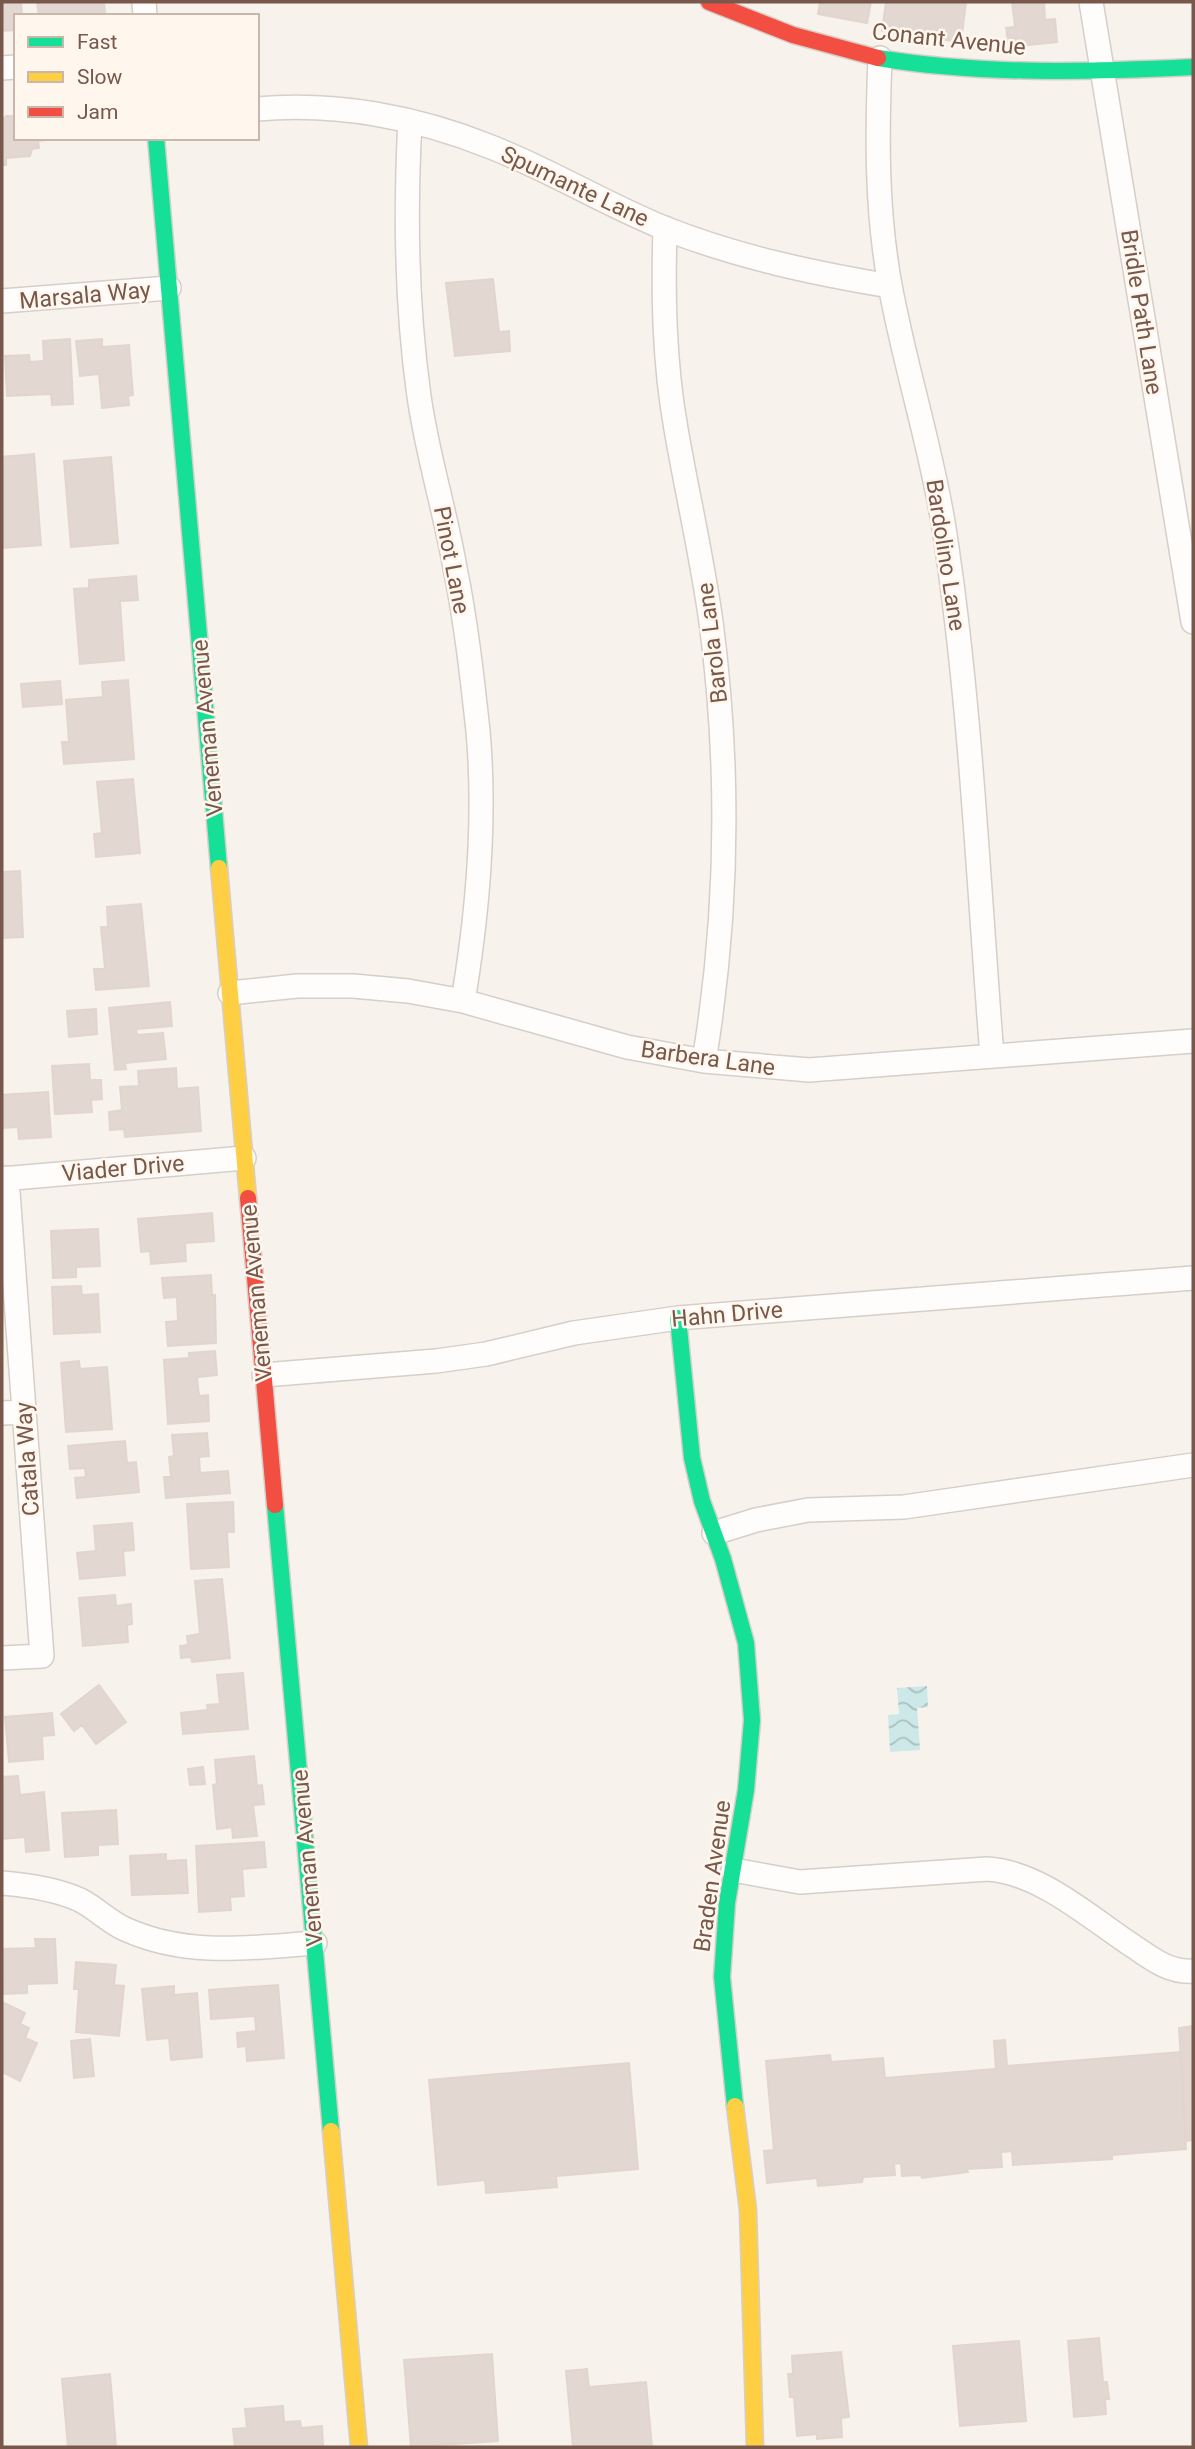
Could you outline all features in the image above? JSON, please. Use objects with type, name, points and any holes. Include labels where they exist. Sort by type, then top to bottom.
[{"type":"street","name":"Conant Avenue","points":[[709,2],[740,8],[825,44],[880,58],[1038,71],[1193,67]]},
{"type":"street","name":"Bridle Path Lane","points":[[1091,2],[1193,622]]},
{"type":"street","name":"Bardolino Lane","points":[[880,58],[878,187],[890,286],[928,445],[957,616],[992,1056]]},
{"type":"street","name":"Spumante Lane","points":[[259,110],[323,108],[410,121],[492,147],[664,228],[761,260],[828,276],[890,286]]},
{"type":"street","name":"Pinot Lane","points":[[410,121],[405,201],[412,340],[419,399],[457,580],[478,734],[481,824],[478,883],[472,948],[463,1001]]},
{"type":"street","name":"Veneman Avenue","points":[[156,140],[359,2447]]},
{"type":"street","name":"Barola Lane","points":[[664,228],[666,355],[676,428],[697,531],[711,623],[720,715],[724,799],[723,875],[719,948],[704,1061]]},
{"type":"street","name":"Marsala Way","points":[[2,301],[169,288]]},
{"type":"street","name":"Barbera Lane","points":[[230,993],[298,986],[353,986],[408,991],[463,1001],[627,1047],[704,1061],[808,1070],[1193,1041]]},
{"type":"street","name":"Viader Drive","points":[[4,1178],[244,1158]]},
{"type":"street","name":"Catala Way","points":[[2,1658],[41,1656],[13,1413],[4,1178]]},
{"type":"street","name":"Hahn Drive","points":[[264,1376],[486,1354],[574,1333],[678,1318],[1193,1278]]},
{"type":"street","name":"Braden Avenue","points":[[678,1318],[692,1458],[702,1501],[723,1559],[746,1643],[752,1720],[747,1790],[727,1903],[722,1977],[727,2043],[748,2210],[755,2447]]},
{"type":"street","points":[[714,1533],[755,1520],[808,1510],[904,1507],[1193,1465]]},
{"type":"street","points":[[733,1870],[800,1882],[1003,1870],[1033,1880],[1165,1967],[1193,1971]]},
{"type":"street","points":[[2,1883],[47,1889],[80,1900],[124,1929],[163,1942],[202,1949],[236,1950],[315,1943]]},
{"type":"water","points":[[927,1686],[928,1707],[917,1708],[920,1750],[890,1752],[888,1715],[899,1714],[897,1688]]},
{"type":"building","points":[[2,2],[21,2],[22,14],[14,14],[14,30],[2,31]]},
{"type":"building","points":[[37,2],[104,2],[105,14],[39,14]]},
{"type":"building","points":[[820,2],[871,2],[867,23],[818,14]]},
{"type":"building","points":[[886,2],[966,2],[961,42],[882,31]]},
{"type":"building","points":[[1012,2],[1044,2],[1045,20],[1055,19],[1057,42],[1009,47],[1006,28],[1015,27]]},
{"type":"building","points":[[6,116],[14,117],[14,140],[46,140],[38,141],[39,148],[32,149],[30,156],[6,158],[6,165],[2,165],[2,117],[4,119]]},
{"type":"building","points":[[493,279],[499,332],[509,331],[510,351],[455,356],[446,283]]},
{"type":"building","points":[[70,339],[73,404],[52,405],[51,394],[7,396],[5,356],[29,355],[30,362],[44,361],[43,341]]},
{"type":"building","points":[[102,339],[102,347],[129,345],[133,395],[128,396],[129,405],[102,408],[99,374],[80,376],[76,341]]},
{"type":"building","points":[[34,454],[41,545],[2,548],[2,457]]},
{"type":"building","points":[[111,457],[118,543],[71,547],[64,461]]},
{"type":"building","points":[[136,576],[138,600],[120,601],[124,660],[80,664],[74,589],[89,588],[89,580]]},
{"type":"building","points":[[128,680],[134,759],[64,764],[62,742],[69,742],[66,700],[103,697],[102,682]]},
{"type":"building","points":[[60,681],[62,704],[23,707],[21,684]]},
{"type":"building","points":[[133,779],[140,853],[96,857],[94,834],[102,833],[97,782]]},
{"type":"building","points":[[20,871],[23,937],[2,938],[2,872]]},
{"type":"building","points":[[141,904],[149,986],[96,990],[94,969],[105,969],[101,927],[108,927],[107,907]]},
{"type":"building","points":[[170,1002],[172,1026],[136,1029],[137,1035],[163,1033],[166,1059],[125,1063],[126,1069],[115,1070],[109,1008]]},
{"type":"building","points":[[96,1009],[97,1034],[69,1037],[67,1011]]},
{"type":"building","points":[[89,1064],[90,1080],[101,1080],[102,1099],[91,1100],[92,1112],[55,1114],[52,1066]]},
{"type":"building","points":[[176,1068],[177,1089],[198,1087],[201,1131],[125,1137],[124,1129],[110,1130],[109,1112],[122,1110],[120,1087],[139,1086],[138,1071]]},
{"type":"building","points":[[48,1092],[51,1137],[19,1139],[18,1127],[2,1128],[2,1095]]},
{"type":"building","points":[[212,1213],[214,1241],[185,1243],[186,1261],[151,1264],[150,1251],[141,1252],[138,1219]]},
{"type":"building","points":[[98,1229],[100,1266],[76,1267],[76,1277],[53,1278],[51,1231]]},
{"type":"building","points":[[211,1275],[212,1295],[215,1295],[216,1343],[168,1346],[166,1322],[178,1321],[177,1297],[164,1298],[162,1278]]},
{"type":"building","points":[[81,1286],[82,1295],[98,1294],[100,1332],[54,1334],[52,1287]]},
{"type":"building","points":[[215,1351],[217,1375],[197,1377],[199,1396],[208,1395],[209,1421],[168,1424],[164,1360],[189,1358],[189,1353]]},
{"type":"building","points":[[79,1361],[80,1369],[107,1367],[112,1429],[66,1432],[61,1363]]},
{"type":"building","points":[[207,1433],[209,1456],[199,1457],[200,1473],[228,1471],[230,1493],[166,1498],[164,1477],[171,1477],[169,1457],[174,1456],[172,1435]]},
{"type":"building","points":[[125,1441],[127,1463],[136,1462],[139,1492],[77,1498],[75,1478],[86,1477],[85,1468],[70,1469],[68,1446]]},
{"type":"building","points":[[233,1502],[234,1532],[227,1532],[229,1567],[191,1569],[187,1504]]},
{"type":"building","points":[[132,1523],[134,1550],[123,1551],[125,1575],[80,1579],[77,1553],[96,1551],[94,1526]]},
{"type":"building","points":[[222,1579],[230,1658],[192,1662],[191,1657],[181,1658],[180,1646],[188,1645],[187,1636],[200,1634],[195,1581]]},
{"type":"building","points":[[115,1595],[116,1606],[131,1604],[132,1624],[127,1625],[128,1642],[83,1646],[79,1598]]},
{"type":"building","points":[[243,1673],[248,1729],[183,1734],[181,1713],[208,1710],[207,1705],[220,1704],[217,1675]]},
{"type":"building","points":[[99,1685],[126,1722],[96,1744],[82,1725],[74,1731],[61,1714]]},
{"type":"building","points":[[52,1713],[54,1735],[42,1736],[43,1759],[9,1762],[5,1717]]},
{"type":"building","points":[[254,1756],[257,1786],[262,1785],[264,1804],[253,1805],[257,1836],[233,1838],[232,1827],[217,1829],[213,1785],[217,1784],[215,1760]]},
{"type":"building","points":[[203,1767],[205,1784],[190,1785],[188,1769]]},
{"type":"building","points":[[18,1776],[20,1795],[44,1792],[49,1850],[26,1852],[25,1837],[2,1839],[2,1777]]},
{"type":"building","points":[[116,1810],[118,1844],[98,1845],[98,1855],[65,1857],[62,1813]]},
{"type":"building","points":[[264,1842],[266,1867],[242,1869],[244,1896],[230,1897],[231,1910],[199,1912],[196,1846]]},
{"type":"building","points":[[166,1854],[166,1861],[186,1860],[188,1893],[132,1895],[130,1856]]},
{"type":"building","points":[[35,1939],[55,1939],[57,1983],[27,1984],[27,1993],[3,1994],[2,1949],[36,1948]]},
{"type":"building","points":[[76,1962],[116,1965],[114,1985],[124,1986],[119,2036],[76,2032],[79,1989],[74,1989]]},
{"type":"building","points":[[278,1985],[284,2058],[247,2061],[246,2046],[238,2047],[237,2033],[256,2031],[255,2016],[211,2019],[209,1990]]},
{"type":"building","points":[[174,1986],[174,1995],[197,1993],[202,2057],[171,2060],[169,2038],[147,2040],[142,1989]]},
{"type":"building","points":[[2,2002],[25,2013],[20,2024],[29,2028],[25,2038],[37,2043],[20,2081],[2,2072]]},
{"type":"building","points":[[1193,2026],[1193,2140],[1186,2141],[1179,2028]]},
{"type":"building","points":[[90,2039],[94,2076],[74,2078],[71,2041]]},
{"type":"building","points":[[1005,2040],[1007,2066],[1181,2052],[1186,2149],[1112,2155],[1112,2159],[1013,2165],[1012,2151],[1001,2152],[1002,2167],[966,2169],[968,2172],[922,2178],[921,2175],[902,2176],[901,2163],[894,2164],[895,2175],[863,2177],[862,2182],[818,2186],[817,2178],[767,2183],[764,2151],[774,2150],[766,2061],[830,2055],[831,2062],[883,2058],[885,2078],[996,2069],[994,2041]]},
{"type":"building","points":[[629,2063],[638,2169],[556,2176],[557,2187],[486,2193],[485,2180],[438,2185],[429,2080]]},
{"type":"building","points":[[1099,2338],[1103,2382],[1107,2382],[1109,2399],[1105,2399],[1106,2414],[1074,2417],[1068,2341]]},
{"type":"building","points":[[1019,2341],[1026,2421],[960,2426],[953,2346]]},
{"type":"building","points":[[841,2352],[849,2417],[841,2418],[842,2437],[817,2439],[817,2434],[797,2436],[794,2397],[790,2397],[788,2374],[793,2374],[792,2356]]},
{"type":"building","points":[[492,2354],[498,2441],[411,2447],[404,2360]]},
{"type":"building","points":[[587,2369],[589,2387],[646,2382],[652,2447],[573,2447],[566,2371]]},
{"type":"building","points":[[110,2374],[116,2447],[68,2447],[62,2379]]},
{"type":"building","points":[[283,2406],[284,2422],[300,2421],[301,2428],[322,2426],[323,2446],[235,2447],[233,2429],[247,2428],[245,2409]]},
{"type":"traffic: fast","points":[[878,58],[996,70],[1075,71],[1193,67]]},
{"type":"traffic: fast","points":[[156,140],[219,868]]},
{"type":"traffic: fast","points":[[678,1318],[692,1458],[702,1501],[723,1559],[746,1643],[752,1720],[746,1790],[727,1903],[722,1977],[735,2106]]},
{"type":"traffic: fast","points":[[275,1505],[331,2131]]},
{"type":"traffic: slow","points":[[219,868],[248,1198]]},
{"type":"traffic: slow","points":[[735,2106],[748,2210],[755,2447]]},
{"type":"traffic: slow","points":[[331,2131],[359,2447]]},
{"type":"traffic: jam","points":[[709,2],[793,35],[878,58]]},
{"type":"traffic: jam","points":[[248,1198],[275,1505]]}]
